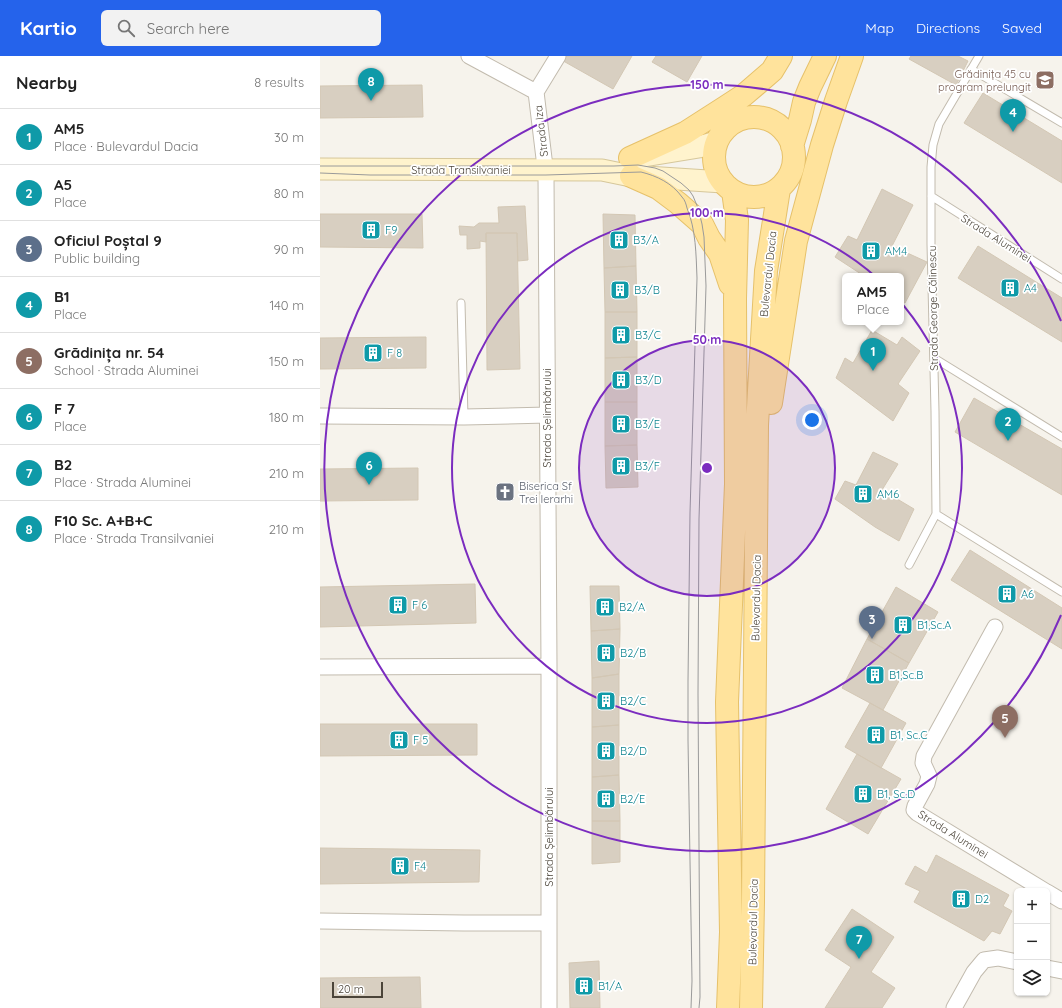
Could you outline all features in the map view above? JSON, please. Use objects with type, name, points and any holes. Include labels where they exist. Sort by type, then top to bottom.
[{"type":"main road","points":[[735,299],[720,254],[709,238],[702,224],[678,203],[631,167],[744,95],[772,71],[781,56]]},
{"type":"main road","points":[[738,120],[751,118],[765,119],[777,125],[786,134],[792,146],[794,158],[792,170],[779,188],[768,195],[756,197],[744,196],[728,187],[717,172],[714,160],[715,148],[719,137],[728,127],[738,120],[772,89],[791,56]]},
{"type":"main road","points":[[792,146],[804,102],[824,56]]},
{"type":"main road","points":[[757,504],[780,339],[796,241],[822,145],[852,56]]},
{"type":"main road","name":"Strada Transilvaniei","points":[[320,169],[602,170],[631,167],[716,142],[719,137]]},
{"type":"main road","name":"Strada Transilvaniei","points":[[631,167],[728,187]]},
{"type":"main road","name":"Bulevardul Dacia","points":[[728,187],[737,220],[735,299],[736,484],[727,702],[731,932],[728,1008]]},
{"type":"main road","name":"Bulevardul Dacia","points":[[751,1008],[754,902],[758,417],[766,271],[779,188]]},
{"type":"street","name":"Strada Iza","points":[[469,56],[536,92]]},
{"type":"street","name":"Strada Iza","points":[[545,170],[536,92],[558,56]]},
{"type":"street","name":"Strada Șelimbărului","points":[[545,170],[549,666],[549,1008]]},
{"type":"street","points":[[320,416],[464,417],[547,415]]},
{"type":"street","name":"Strada Aluminei","points":[[995,627],[924,756],[923,763],[929,776],[927,784],[914,810],[916,813],[1039,888]]},
{"type":"street","points":[[320,667],[549,666]]},
{"type":"street","name":"Strada Aluminei","points":[[1050,894],[1062,901]]},
{"type":"street","points":[[320,921],[549,923]]},
{"type":"street","points":[[954,1008],[974,972],[984,960],[998,958],[1014,961]]},
{"type":"street","points":[[1050,969],[1062,971]]},
{"type":"lane","name":"Strada George Călinescu","points":[[909,565],[936,514],[931,196],[933,145],[939,124],[979,56]]},
{"type":"lane","points":[[971,70],[1062,123]]},
{"type":"lane","name":"Strada Aluminei","points":[[931,196],[1062,279]]},
{"type":"lane","points":[[461,303],[464,417]]},
{"type":"lane","points":[[934,358],[1062,437]]},
{"type":"lane","points":[[936,514],[1062,592]]},
{"type":"building","points":[[559,56],[632,56],[613,89],[558,58]]},
{"type":"building","points":[[656,56],[702,56],[687,82],[652,62]]},
{"type":"building","points":[[911,56],[958,56],[968,61],[956,85],[909,59]]},
{"type":"building","points":[[422,85],[423,117],[320,118],[320,86]]},
{"type":"building","points":[[983,93],[1062,141],[1062,183],[964,123]]},
{"type":"building","name":"AM4","points":[[882,189],[913,205],[892,246],[927,262],[905,303],[904,273],[859,273],[835,257],[848,236],[857,240]]},
{"type":"building","points":[[525,206],[528,260],[518,261],[517,233],[486,233],[486,242],[480,241],[480,248],[467,249],[467,235],[460,235],[459,226],[474,227],[479,223],[499,223],[498,207]]},
{"type":"building","name":"F9","points":[[320,214],[422,214],[423,248],[320,247]]},
{"type":"building","name":"B3/A","points":[[603,214],[635,215],[636,266],[604,268]]},
{"type":"building","points":[[486,233],[517,233],[520,369],[487,370]]},
{"type":"building","name":"A4","points":[[978,246],[1062,298],[1062,342],[958,278]]},
{"type":"building","name":"B3/B","points":[[636,266],[637,312],[605,312],[604,268]]},
{"type":"building","name":"B3/C","points":[[605,312],[637,312],[637,357],[605,358]]},
{"type":"building","points":[[872,330],[897,345],[902,337],[920,351],[898,384],[909,393],[893,421],[836,378],[845,358],[853,363]]},
{"type":"building","name":"F 8","points":[[426,337],[426,368],[320,369],[320,338]]},
{"type":"building","name":"B3/D","points":[[637,357],[637,402],[605,402],[605,358]]},
{"type":"building","points":[[974,398],[1062,449],[1062,495],[955,432]]},
{"type":"building","name":"B3/E","points":[[605,402],[637,402],[637,445],[605,446]]},
{"type":"building","name":"B3/F","points":[[637,445],[638,487],[606,488],[605,446]]},
{"type":"building","name":"AM6","points":[[873,452],[898,464],[882,490],[914,509],[899,541],[875,527],[835,499],[845,481],[856,485]]},
{"type":"building","points":[[418,468],[418,500],[320,501],[320,469]]},
{"type":"building","name":"A6","points":[[970,550],[1062,608],[1062,649],[951,580]]},
{"type":"building","name":"F 6","points":[[475,584],[476,623],[320,627],[320,587]]},
{"type":"building","name":"B2/A","points":[[590,586],[619,586],[620,629],[591,631]]},
{"type":"building","name":"B1,Sc.A","points":[[896,587],[938,612],[909,663],[867,639]]},
{"type":"building","name":"B2/B","points":[[620,629],[619,674],[592,678],[591,631]]},
{"type":"building","name":"B1,Sc.B","points":[[867,639],[909,663],[883,710],[842,688]]},
{"type":"building","name":"B2/C","points":[[619,674],[619,725],[592,727],[592,678]]},
{"type":"building","name":"B1, Sc.C","points":[[870,703],[906,723],[881,768],[845,747]]},
{"type":"building","name":"F 5","points":[[320,724],[477,724],[477,755],[320,756]]},
{"type":"building","name":"B2/D","points":[[619,725],[619,775],[592,777],[592,727]]},
{"type":"building","name":"B1, Sc.D","points":[[857,754],[901,779],[868,834],[826,809]]},
{"type":"building","name":"B2/E","points":[[619,775],[620,821],[592,821],[592,777]]},
{"type":"building","points":[[592,821],[620,821],[620,862],[592,864]]},
{"type":"building","name":"F4","points":[[320,848],[480,850],[479,882],[320,884]]},
{"type":"building","name":"D2","points":[[936,855],[1009,895],[1003,906],[1012,911],[1000,934],[992,931],[984,941],[914,902],[920,891],[905,884],[915,866],[927,873]]},
{"type":"building","points":[[852,909],[894,937],[871,972],[895,988],[882,1008],[825,1008],[851,967],[825,950]]},
{"type":"building","name":"B1/A","points":[[599,961],[600,1008],[570,1008],[569,963]]},
{"type":"building","points":[[420,977],[421,1008],[320,1008],[320,978]]},
{"type":"tram line","points":[[320,166],[638,165],[663,171],[681,183],[693,196],[698,208],[704,237],[706,286],[699,519],[699,1008]]},
{"type":"tram line","points":[[320,173],[370,175],[546,175],[641,172],[669,184],[685,201],[694,233],[697,278],[690,513],[688,681],[692,981],[691,1008]]},
{"type":"place","name":"Grădinița 45 cu program prelungit","points":[[1045,80]]},
{"type":"place","name":"F10 Sc. A+B+C","points":[[371,101]]},
{"type":"place","name":"B1","points":[[1013,132]]},
{"type":"place","name":"F9","points":[[371,230]]},
{"type":"place","name":"B3/A","points":[[619,240]]},
{"type":"place","name":"AM4","points":[[871,251]]},
{"type":"place","name":"A4","points":[[1010,288]]},
{"type":"place","name":"B3/B","points":[[620,290]]},
{"type":"place","name":"B3/C","points":[[621,335]]},
{"type":"place","name":"F 8","points":[[373,353]]},
{"type":"place","name":"AM5","points":[[873,371]]},
{"type":"place","name":"B3/D","points":[[621,380]]},
{"type":"place","name":"B3/E","points":[[621,424]]},
{"type":"place","name":"A5","points":[[1008,441]]},
{"type":"place","name":"B3/F","points":[[621,466]]},
{"type":"place","name":"F 7","points":[[369,485]]},
{"type":"place","name":"Biserica Sf Trei Ierarhi","points":[[505,492]]},
{"type":"place","name":"AM6","points":[[863,494]]},
{"type":"place","name":"A6","points":[[1007,594]]},
{"type":"place","name":"F 6","points":[[398,605]]},
{"type":"place","name":"B2/A","points":[[605,607]]},
{"type":"place","name":"B1,Sc.A","points":[[903,625]]},
{"type":"place","name":"Oficiul Poștal 9","points":[[872,639]]},
{"type":"place","name":"B2/B","points":[[606,653]]},
{"type":"place","name":"B1,Sc.B","points":[[875,675]]},
{"type":"place","name":"B2/C","points":[[606,701]]},
{"type":"place","name":"B1, Sc.C","points":[[876,735]]},
{"type":"place","name":"Grădinița nr. 54","points":[[1005,738]]},
{"type":"place","name":"F 5","points":[[399,740]]},
{"type":"place","name":"B2/D","points":[[606,751]]},
{"type":"place","name":"B1, Sc.D","points":[[863,794]]},
{"type":"place","name":"B2/E","points":[[606,799]]},
{"type":"place","name":"F4","points":[[400,866]]},
{"type":"place","name":"D2","points":[[961,899]]},
{"type":"place","name":"B2","points":[[859,959]]},
{"type":"place","name":"B1/A","points":[[584,986]]}]
